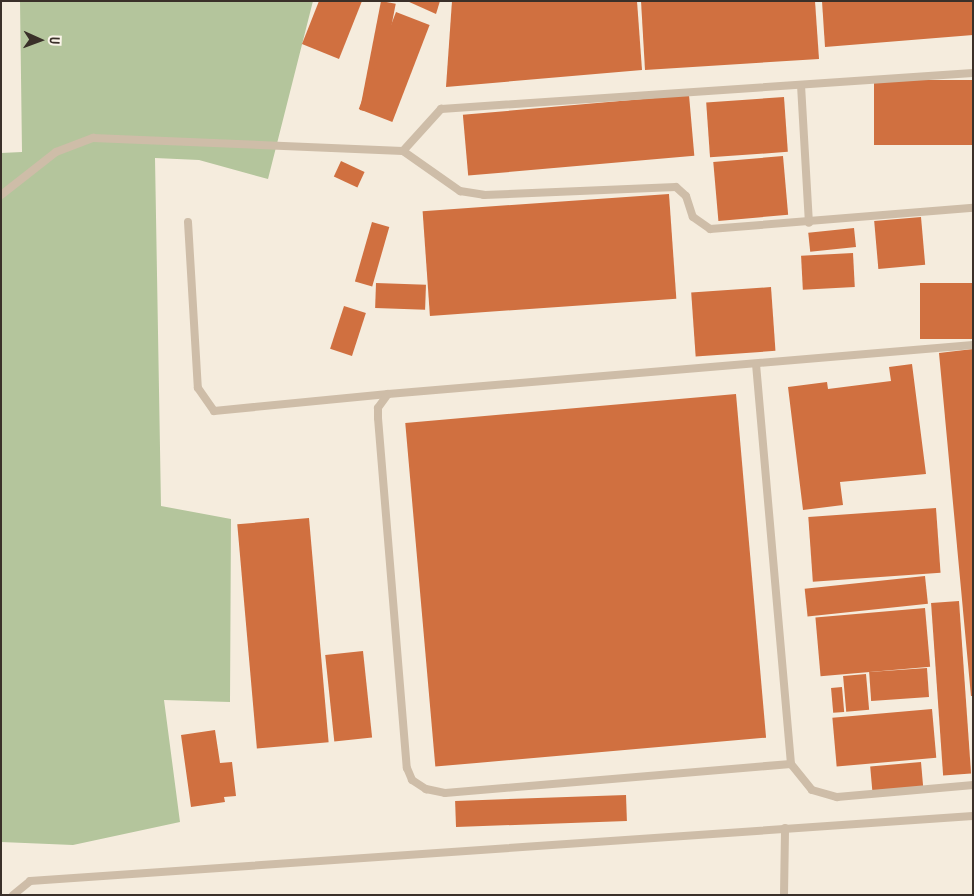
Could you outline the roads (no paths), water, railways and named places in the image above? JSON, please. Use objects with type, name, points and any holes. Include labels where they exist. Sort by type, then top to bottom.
[{"type":"lane","points":[[403,151],[441,109],[973,73]]},
{"type":"lane","points":[[801,84],[809,223]]},
{"type":"lane","points":[[1,194],[56,152],[93,138],[403,151],[460,191],[484,195],[676,187],[686,196],[693,217],[710,230],[973,208]]},
{"type":"lane","points":[[188,222],[198,388],[214,411],[388,394],[973,345]]},
{"type":"lane","points":[[756,364],[791,764],[812,790],[831,796],[973,785]]},
{"type":"lane","points":[[388,394],[378,408],[378,418],[412,780],[445,793],[791,764]]},
{"type":"lane","points":[[13,895],[30,881],[973,816]]},
{"type":"lane","points":[[784,828],[784,895]]}]
